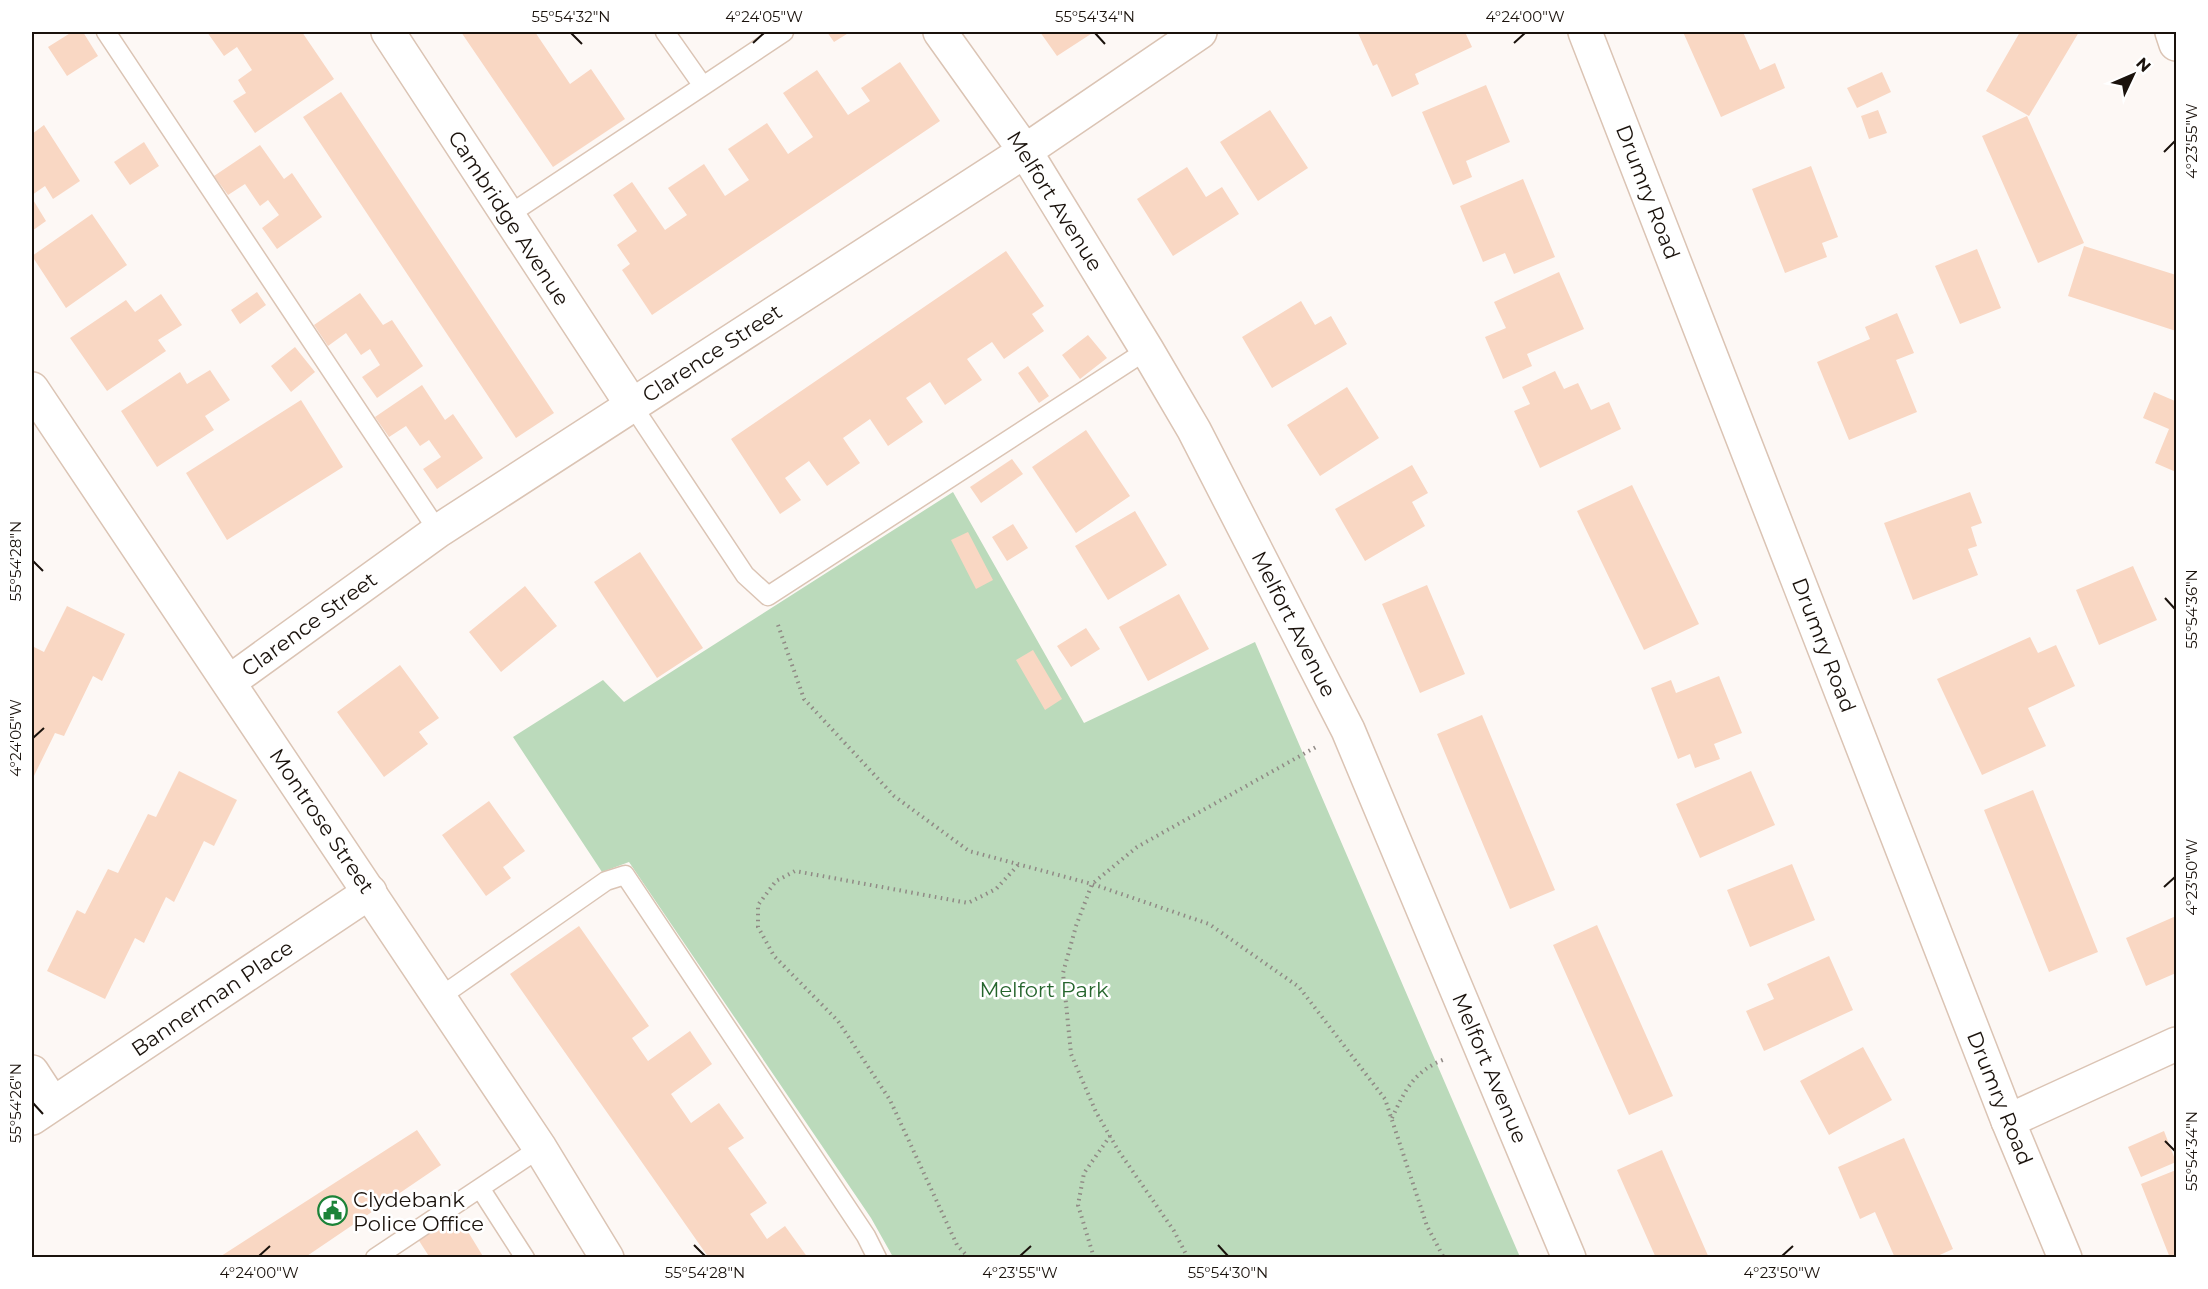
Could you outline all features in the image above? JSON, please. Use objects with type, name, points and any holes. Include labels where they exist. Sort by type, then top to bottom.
[{"type":"street","name":"Cambridge Avenue","points":[[388,32],[632,405]]},
{"type":"street","name":"Melfort Avenue","points":[[940,32],[1025,151],[1194,430],[1348,730],[1569,1257]]},
{"type":"street","name":"Clarence Street","points":[[229,682],[438,531],[1025,151],[1200,32]]},
{"type":"street","name":"Drumry Road","points":[[1586,32],[2008,1120],[2065,1257]]},
{"type":"street","points":[[2172,32],[2176,44]]},
{"type":"street","name":"Montrose Street","points":[[32,389],[440,997],[540,1148],[607,1257]]},
{"type":"street","name":"Bannerman Place","points":[[32,1072],[42,1111],[370,892]]},
{"type":"street","points":[[2008,1120],[2176,1044]]},
{"type":"lane","points":[[106,32],[438,531]]},
{"type":"lane","points":[[665,32],[703,86]]},
{"type":"lane","points":[[507,216],[784,32]]},
{"type":"lane","points":[[632,405],[745,575],[768,596],[1147,350]]},
{"type":"lane","points":[[440,997],[606,881],[625,875],[866,1236],[877,1257]]},
{"type":"lane","points":[[375,1257],[540,1148]]},
{"type":"lane","points":[[480,1188],[525,1257]]},
{"type":"path","points":[[768,596],[804,699],[894,796],[969,851],[1092,884],[1209,924],[1299,987],[1385,1099],[1427,1226],[1444,1257]]},
{"type":"path","points":[[1188,1257],[1174,1231],[1096,1112],[1071,1054],[1063,973],[1076,926],[1092,884],[1137,847],[1348,730]]},
{"type":"path","points":[[969,1257],[957,1245],[890,1100],[838,1021],[774,956],[758,927],[758,904],[776,881],[795,871],[968,903],[996,889],[1019,864]]},
{"type":"path","points":[[1392,1119],[1409,1084],[1433,1063],[1480,1044]]},
{"type":"path","points":[[1094,1257],[1078,1205],[1084,1173],[1110,1136]]},
{"type":"green space","name":"Melfort Park","points":[[953,492],[1084,723],[1255,642],[1520,1257],[893,1257],[871,1218],[629,862],[602,872],[513,737],[603,680],[624,702]]},
{"type":"building","points":[[72,32],[83,32],[98,56],[67,76],[48,47]]},
{"type":"building","points":[[207,32],[302,32],[334,79],[255,133],[233,101],[246,93],[238,80],[252,70],[237,47],[224,56]]},
{"type":"building","points":[[461,32],[535,32],[570,84],[591,69],[625,119],[553,167]]},
{"type":"building","points":[[827,32],[850,32],[834,42]]},
{"type":"building","points":[[1040,32],[1094,32],[1057,56]]},
{"type":"building","points":[[1465,32],[1472,47],[1415,74],[1419,84],[1392,97],[1377,64],[1373,66],[1358,33]]},
{"type":"building","points":[[1683,32],[1743,32],[1760,70],[1775,63],[1785,88],[1721,117]]},
{"type":"building","points":[[2020,32],[2079,32],[2029,116],[1986,91]]},
{"type":"building","points":[[900,62],[940,121],[652,315],[622,270],[630,264],[617,245],[637,231],[613,195],[632,182],[665,230],[687,215],[668,188],[704,164],[725,196],[749,180],[728,149],[767,123],[788,154],[813,137],[783,93],[817,70],[848,115],[870,101],[861,88]]},
{"type":"building","points":[[1882,72],[1891,92],[1857,108],[1847,88]]},
{"type":"building","points":[[1486,85],[1510,142],[1466,161],[1472,177],[1453,185],[1422,112]]},
{"type":"building","points":[[341,92],[554,413],[516,438],[303,117]]},
{"type":"building","points":[[1270,110],[1308,168],[1258,201],[1220,142]]},
{"type":"building","points":[[1878,110],[1887,133],[1869,139],[1861,116]]},
{"type":"building","points":[[2027,116],[2084,243],[2038,263],[1982,136]]},
{"type":"building","points":[[44,125],[80,181],[53,199],[45,186],[32,195],[32,134]]},
{"type":"building","points":[[144,142],[159,166],[130,185],[114,162]]},
{"type":"building","points":[[260,145],[284,179],[292,173],[322,217],[277,249],[262,228],[279,215],[268,200],[260,206],[245,184],[228,195],[214,176]]},
{"type":"building","points":[[1811,166],[1838,237],[1822,243],[1827,257],[1785,273],[1752,189]]},
{"type":"building","points":[[1187,167],[1206,197],[1222,187],[1239,214],[1173,256],[1137,199]]},
{"type":"building","points":[[1523,179],[1555,257],[1514,274],[1505,253],[1483,262],[1460,206]]},
{"type":"building","points":[[32,198],[46,221],[32,231]]},
{"type":"building","points":[[92,214],[127,265],[66,308],[32,256]]},
{"type":"building","points":[[2084,246],[2176,275],[2176,331],[2068,296]]},
{"type":"building","points":[[1977,249],[2001,308],[1960,324],[1935,266]]},
{"type":"building","points":[[1006,251],[1044,306],[1032,314],[1044,331],[1004,359],[992,342],[967,359],[982,380],[945,405],[930,382],[906,398],[923,422],[888,446],[870,419],[843,438],[860,463],[827,486],[809,461],[785,478],[801,500],[780,514],[731,439]]},
{"type":"building","points":[[1559,272],[1584,329],[1527,354],[1532,366],[1503,379],[1485,337],[1506,328],[1494,302]]},
{"type":"building","points":[[257,292],[266,305],[240,324],[231,310]]},
{"type":"building","points":[[360,293],[383,325],[392,320],[423,366],[377,398],[362,377],[380,365],[370,349],[361,355],[346,333],[328,346],[314,325]]},
{"type":"building","points":[[161,294],[182,325],[158,340],[166,351],[107,391],[70,338],[126,300],[135,312]]},
{"type":"building","points":[[1301,301],[1315,325],[1331,316],[1347,344],[1272,388],[1242,337]]},
{"type":"building","points":[[1897,313],[1914,353],[1896,360],[1917,412],[1849,440],[1817,362],[1870,339],[1865,327]]},
{"type":"building","points":[[1088,335],[1107,358],[1080,379],[1062,355]]},
{"type":"building","points":[[295,347],[315,372],[291,392],[271,366]]},
{"type":"building","points":[[1028,366],[1049,396],[1039,403],[1018,373]]},
{"type":"building","points":[[210,370],[230,400],[205,416],[214,430],[157,467],[121,411],[180,372],[187,384]]},
{"type":"building","points":[[1555,371],[1564,389],[1578,383],[1591,410],[1609,402],[1621,429],[1540,468],[1514,411],[1530,404],[1522,387]]},
{"type":"building","points":[[422,385],[445,420],[453,414],[483,458],[437,489],[423,469],[441,457],[429,440],[420,446],[406,426],[389,437],[375,417]]},
{"type":"building","points":[[1347,387],[1379,438],[1320,476],[1287,425]]},
{"type":"building","points":[[2154,392],[2175,401],[2176,397],[2176,472],[2155,463],[2169,429],[2143,418]]},
{"type":"building","points":[[301,400],[343,467],[227,540],[186,473]]},
{"type":"building","points":[[1086,430],[1130,496],[1076,533],[1032,467]]},
{"type":"building","points":[[1012,459],[1023,474],[981,503],[970,487]]},
{"type":"building","points":[[1412,465],[1428,493],[1412,502],[1425,526],[1365,561],[1335,509]]},
{"type":"building","points":[[1632,485],[1699,624],[1644,650],[1577,511]]},
{"type":"building","points":[[1970,492],[1982,523],[1971,527],[1977,546],[1968,549],[1978,575],[1913,600],[1884,523]]},
{"type":"building","points":[[1135,511],[1167,565],[1108,600],[1075,546]]},
{"type":"building","points":[[1013,524],[1028,548],[1007,561],[992,537]]},
{"type":"building","points":[[968,532],[993,580],[976,589],[951,540]]},
{"type":"building","points":[[640,552],[703,648],[657,678],[594,582]]},
{"type":"building","points":[[2133,566],[2157,620],[2099,645],[2076,590]]},
{"type":"building","points":[[1427,585],[1465,674],[1420,693],[1382,604]]},
{"type":"building","points":[[525,586],[557,626],[501,672],[469,632]]},
{"type":"building","points":[[1179,594],[1209,649],[1148,681],[1119,627]]},
{"type":"building","points":[[67,606],[125,634],[102,681],[93,676],[64,736],[55,733],[32,780],[32,652],[34,647],[44,652]]},
{"type":"building","points":[[1086,628],[1100,649],[1071,667],[1057,646]]},
{"type":"building","points":[[2030,637],[2038,653],[2056,645],[2075,686],[2028,708],[2046,746],[1982,775],[1937,679]]},
{"type":"building","points":[[1033,650],[1062,699],[1045,710],[1016,660]]},
{"type":"building","points":[[400,665],[439,718],[419,732],[428,744],[384,777],[337,712]]},
{"type":"building","points":[[1719,676],[1742,733],[1714,744],[1720,759],[1695,768],[1690,754],[1678,759],[1651,688],[1671,680],[1676,693]]},
{"type":"building","points":[[1482,715],[1555,890],[1510,909],[1437,734]]},
{"type":"building","points":[[179,771],[237,800],[214,846],[204,841],[174,902],[166,897],[144,943],[135,938],[105,999],[47,971],[77,910],[85,914],[108,869],[118,873],[148,814],[156,817]]},
{"type":"building","points":[[1751,771],[1775,825],[1700,858],[1676,804]]},
{"type":"building","points":[[2033,790],[2098,952],[2049,972],[1984,810]]},
{"type":"building","points":[[489,801],[525,851],[503,867],[511,878],[486,896],[442,835]]},
{"type":"building","points":[[1792,864],[1815,920],[1750,947],[1727,890]]},
{"type":"building","points":[[2176,916],[2176,973],[2146,986],[2126,938]]},
{"type":"building","points":[[1597,925],[1673,1096],[1629,1115],[1553,945]]},
{"type":"building","points":[[579,926],[649,1026],[632,1038],[648,1061],[690,1031],[712,1064],[671,1094],[691,1123],[719,1103],[744,1138],[728,1148],[767,1203],[750,1214],[767,1239],[785,1226],[808,1258],[709,1258],[510,974]]},
{"type":"building","points":[[1829,956],[1853,1010],[1764,1051],[1746,1011],[1774,999],[1767,984]]},
{"type":"building","points":[[1863,1047],[1892,1100],[1829,1135],[1800,1081]]},
{"type":"building","name":"Clydebank Police Office","points":[[417,1130],[441,1165],[304,1258],[218,1258]]},
{"type":"building","points":[[2164,1131],[2176,1162],[2141,1177],[2128,1147]]},
{"type":"building","points":[[1904,1138],[1953,1249],[1933,1258],[1895,1258],[1875,1212],[1860,1219],[1838,1167]]},
{"type":"building","points":[[1662,1150],[1709,1258],[1656,1258],[1617,1170]]},
{"type":"building","points":[[2176,1170],[2176,1258],[2170,1258],[2141,1184]]},
{"type":"building","name":"Clydebank Police Office","points":[[456,1212],[484,1258],[430,1258],[416,1236]]},
{"type":"place","name":"Clydebank Police Office","points":[[332,1211]]}]
